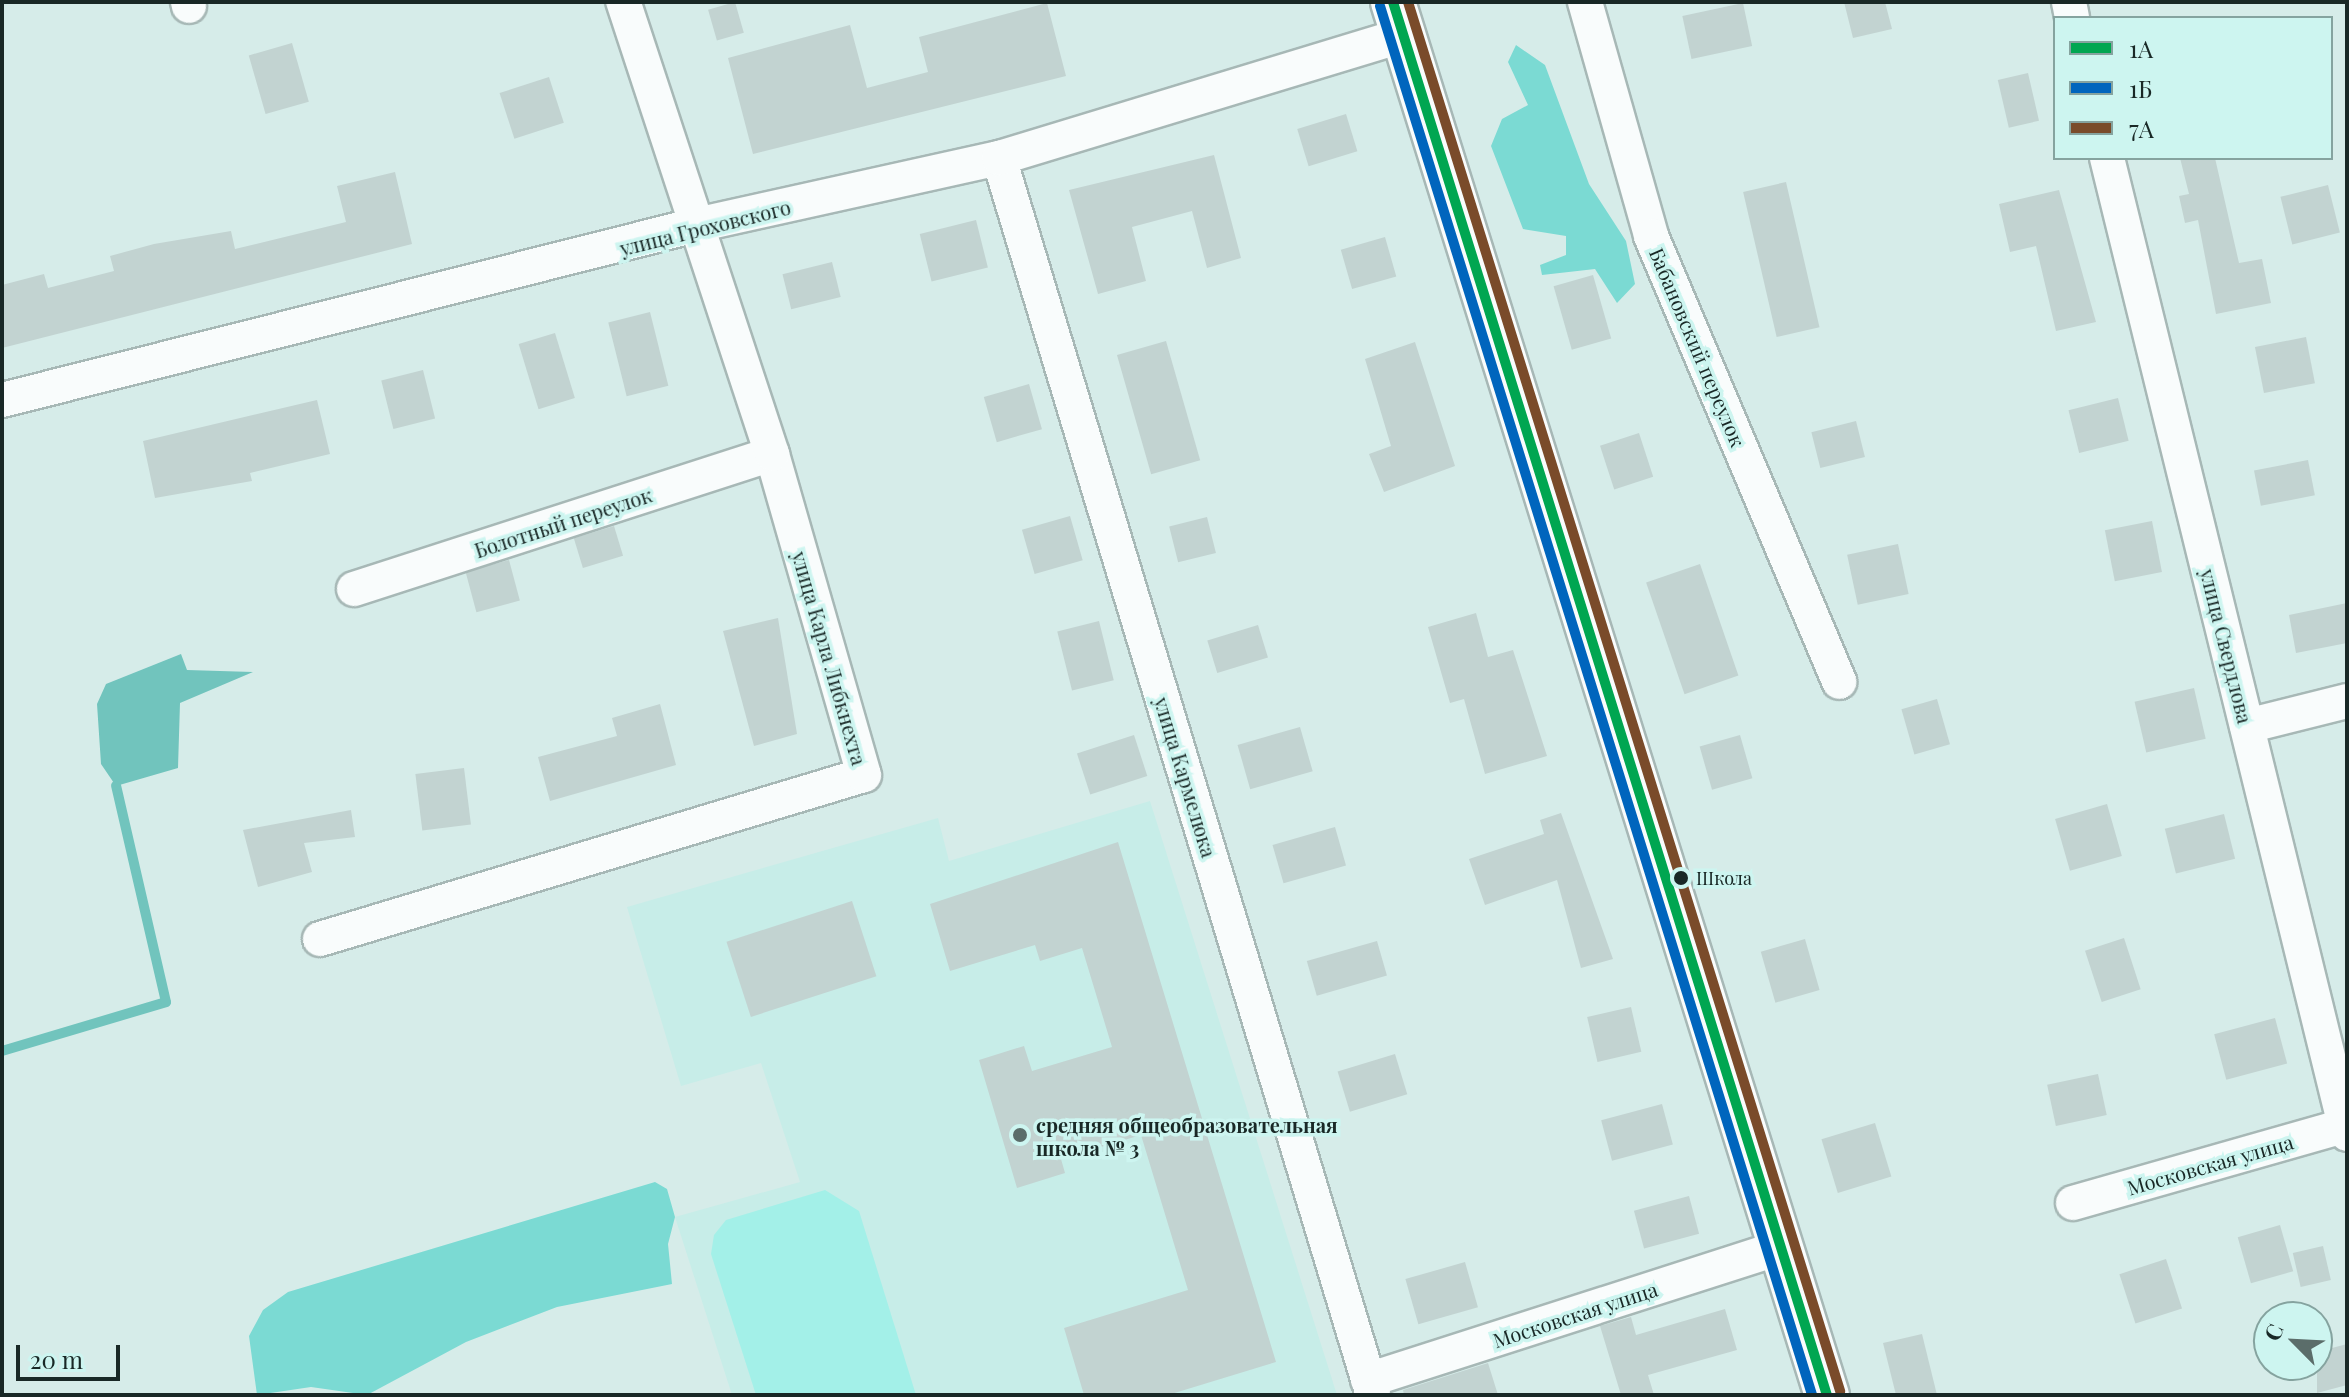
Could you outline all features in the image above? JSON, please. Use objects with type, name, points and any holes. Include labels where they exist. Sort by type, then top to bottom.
[{"type":"main road","points":[[1398,18],[1827,1395]]},
{"type":"street","name":"улица Карла Либкнехта","points":[[320,939],[864,775],[772,454],[692,226],[623,2]]},
{"type":"street","name":"Бабановский переулок","points":[[1585,2],[1651,236],[1839,682]]},
{"type":"street","name":"улица Гроховского","points":[[2,400],[692,226],[999,158],[1398,18]]},
{"type":"street","name":"улица Кармелюка","points":[[999,158],[1371,1388]]},
{"type":"street","name":"улица Свердлова","points":[[2107,160],[2346,1128]]},
{"type":"street","name":"Болотный переулок","points":[[354,589],[772,454]]},
{"type":"street","points":[[2247,726],[2347,701]]},
{"type":"street","name":"Московская улица","points":[[2073,1203],[2346,1128]]},
{"type":"street","name":"Московская улица","points":[[1371,1388],[1782,1247]]},
{"type":"shaded area","points":[[1516,45],[1545,65],[1589,184],[1626,241],[1635,284],[1617,303],[1595,269],[1542,275],[1540,265],[1566,255],[1566,236],[1523,229],[1491,146],[1502,119],[1528,105],[1508,62]]},
{"type":"shaded area","points":[[181,654],[187,670],[253,672],[180,703],[178,768],[116,786],[101,764],[97,704],[106,684]]},
{"type":"shaded area","name":"средняя общеобразовательная школа № 3","points":[[1150,801],[1337,1395],[732,1395],[675,1217],[800,1182],[761,1063],[681,1086],[627,907],[938,818],[949,861]]},
{"type":"shaded area","points":[[655,1182],[667,1189],[675,1217],[668,1244],[672,1284],[557,1307],[466,1342],[367,1395],[311,1387],[257,1395],[249,1336],[263,1310],[288,1292]]},
{"type":"shaded area","points":[[825,1190],[859,1211],[916,1395],[756,1395],[711,1254],[714,1235],[726,1220]]},
{"type":"building","points":[[735,2],[744,33],[717,40],[708,10]]},
{"type":"building","points":[[1844,2],[1885,2],[1892,29],[1853,38]]},
{"type":"building","points":[[1047,3],[1066,76],[753,154],[728,58],[850,25],[867,88],[928,72],[919,37]]},
{"type":"building","points":[[1743,3],[1752,46],[1692,59],[1682,16]]},
{"type":"building","points":[[292,43],[309,102],[266,114],[249,55]]},
{"type":"building","points":[[2028,73],[2039,121],[2009,128],[1998,80]]},
{"type":"building","points":[[549,77],[564,123],[514,139],[500,93]]},
{"type":"building","points":[[1346,114],[1357,151],[1309,166],[1297,129]]},
{"type":"building","points":[[1214,155],[1241,258],[1207,268],[1192,211],[1132,227],[1146,281],[1098,294],[1069,190]]},
{"type":"building","points":[[2180,160],[2215,160],[2239,263],[2262,259],[2271,303],[2216,314],[2198,220],[2185,223],[2179,196],[2189,194]]},
{"type":"building","points":[[395,172],[412,244],[2,348],[2,285],[44,274],[48,288],[114,271],[110,256],[154,244],[231,231],[235,249],[346,222],[337,186]]},
{"type":"building","points":[[1786,182],[1820,327],[1777,337],[1743,192]]},
{"type":"building","points":[[2328,185],[2340,233],[2292,244],[2280,197]]},
{"type":"building","points":[[2059,190],[2096,322],[2056,331],[2036,246],[2010,252],[1999,204]]},
{"type":"building","points":[[976,220],[988,268],[932,282],[920,234]]},
{"type":"building","points":[[1385,237],[1396,276],[1352,289],[1341,250]]},
{"type":"building","points":[[832,262],[841,297],[791,309],[783,274]]},
{"type":"building","points":[[1593,275],[1611,338],[1572,350],[1554,286]]},
{"type":"building","points":[[650,312],[668,386],[627,396],[608,322]]},
{"type":"building","points":[[555,333],[575,398],[539,409],[519,344]]},
{"type":"building","points":[[2306,337],[2315,383],[2264,393],[2255,347]]},
{"type":"building","points":[[1166,341],[1200,460],[1151,474],[1117,355]]},
{"type":"building","points":[[1415,342],[1455,466],[1384,492],[1369,454],[1391,446],[1365,359]]},
{"type":"building","points":[[423,370],[435,419],[393,429],[381,380]]},
{"type":"building","points":[[1029,384],[1042,429],[997,442],[984,397]]},
{"type":"building","points":[[2118,398],[2129,441],[2079,453],[2069,410]]},
{"type":"building","points":[[317,400],[330,454],[250,473],[252,481],[155,498],[143,441]]},
{"type":"building","points":[[1856,421],[1865,457],[1820,468],[1811,432]]},
{"type":"building","points":[[1639,433],[1653,477],[1614,489],[1600,446]]},
{"type":"building","points":[[2308,460],[2315,495],[2261,506],[2254,470]]},
{"type":"building","points":[[1070,516],[1083,560],[1035,574],[1022,530]]},
{"type":"building","points":[[1207,517],[1216,553],[1178,562],[1169,526]]},
{"type":"building","points":[[2152,521],[2162,572],[2115,581],[2105,530]]},
{"type":"building","points":[[614,526],[623,556],[583,568],[574,538]]},
{"type":"building","points":[[1898,544],[1909,594],[1858,605],[1847,555]]},
{"type":"building","points":[[509,560],[520,601],[476,612],[466,572]]},
{"type":"building","points":[[1700,564],[1738,676],[1685,694],[1646,583]]},
{"type":"building","points":[[2347,603],[2347,643],[2296,653],[2289,615]]},
{"type":"building","points":[[1476,613],[1488,657],[1513,650],[1547,756],[1485,774],[1464,699],[1450,703],[1428,627]]},
{"type":"building","points":[[778,618],[797,734],[754,746],[723,631]]},
{"type":"building","points":[[1099,621],[1114,680],[1072,691],[1057,631]]},
{"type":"building","points":[[1258,625],[1268,658],[1217,673],[1207,640]]},
{"type":"building","points":[[2194,688],[2206,739],[2146,752],[2135,702]]},
{"type":"building","points":[[1937,699],[1950,744],[1914,754],[1901,709]]},
{"type":"building","points":[[660,704],[676,765],[550,801],[538,757],[617,736],[612,718]]},
{"type":"building","points":[[1300,727],[1313,771],[1250,789],[1238,745]]},
{"type":"building","points":[[1134,735],[1147,776],[1090,794],[1077,754]]},
{"type":"building","points":[[1740,735],[1752,778],[1712,790],[1700,747]]},
{"type":"building","points":[[464,768],[471,825],[422,831],[415,774]]},
{"type":"building","points":[[2107,804],[2122,856],[2070,871],[2055,819]]},
{"type":"building","points":[[351,810],[355,837],[304,843],[312,872],[258,887],[243,830]]},
{"type":"building","points":[[1561,813],[1613,959],[1581,968],[1557,880],[1485,905],[1469,859],[1544,834],[1540,820]]},
{"type":"building","points":[[2224,814],[2235,859],[2176,873],[2165,829]]},
{"type":"building","points":[[1335,827],[1346,865],[1284,883],[1273,845]]},
{"type":"building","points":[[1118,842],[1276,1362],[1168,1395],[1084,1395],[1064,1328],[1188,1290],[1141,1135],[1061,1159],[1065,1173],[1017,1188],[979,1060],[1024,1046],[1032,1071],[1112,1047],[1082,948],[1040,961],[1035,945],[950,971],[930,904]]},
{"type":"building","points":[[852,901],[876,976],[751,1017],[726,942]]},
{"type":"building","points":[[2124,938],[2141,989],[2102,1002],[2085,951]]},
{"type":"building","points":[[1805,939],[1820,990],[1775,1003],[1761,952]]},
{"type":"building","points":[[1377,941],[1387,976],[1317,996],[1307,961]]},
{"type":"building","points":[[1631,1007],[1641,1052],[1598,1062],[1587,1017]]},
{"type":"building","points":[[2275,1018],[2287,1063],[2226,1080],[2214,1034]]},
{"type":"building","points":[[1395,1054],[1407,1094],[1350,1112],[1338,1072]]},
{"type":"building","points":[[2098,1074],[2107,1115],[2056,1126],[2047,1085]]},
{"type":"building","points":[[1662,1104],[1673,1145],[1612,1161],[1601,1120]]},
{"type":"building","points":[[1875,1123],[1891,1177],[1838,1193],[1821,1139]]},
{"type":"building","points":[[1689,1196],[1699,1234],[1644,1248],[1634,1211]]},
{"type":"building","points":[[2280,1225],[2293,1271],[2251,1283],[2238,1237]]},
{"type":"building","points":[[2323,1246],[2331,1280],[2301,1287],[2293,1253]]},
{"type":"building","points":[[2166,1259],[2182,1308],[2135,1324],[2119,1274]]},
{"type":"building","points":[[1465,1262],[1478,1307],[1418,1324],[1405,1279]]},
{"type":"building","points":[[1725,1309],[1737,1350],[1648,1375],[1654,1395],[1621,1395],[1600,1326],[1631,1317],[1636,1335]]},
{"type":"building","points":[[1922,1334],[1937,1395],[1896,1395],[1883,1343]]},
{"type":"building","points":[[2347,1344],[2347,1385],[2317,1393],[2317,1381],[2333,1381],[2333,1348]]},
{"type":"building","points":[[1488,1363],[1498,1395],[1404,1395],[1403,1390]]},
{"type":"waterway","points":[[2,1051],[166,1002],[116,786]]},
{"type":"transit line","name":"1А","points":[[1393,2],[1827,1395]]},
{"type":"transit line","name":"7А","points":[[1408,2],[1840,1391]]},
{"type":"transit line","name":"1Б","points":[[1380,6],[1812,1395]]},
{"type":"place","name":"Школа","points":[[1681,878]]},
{"type":"place","name":"средняя общеобразовательная школа № 3","points":[[1020,1135]]}]
